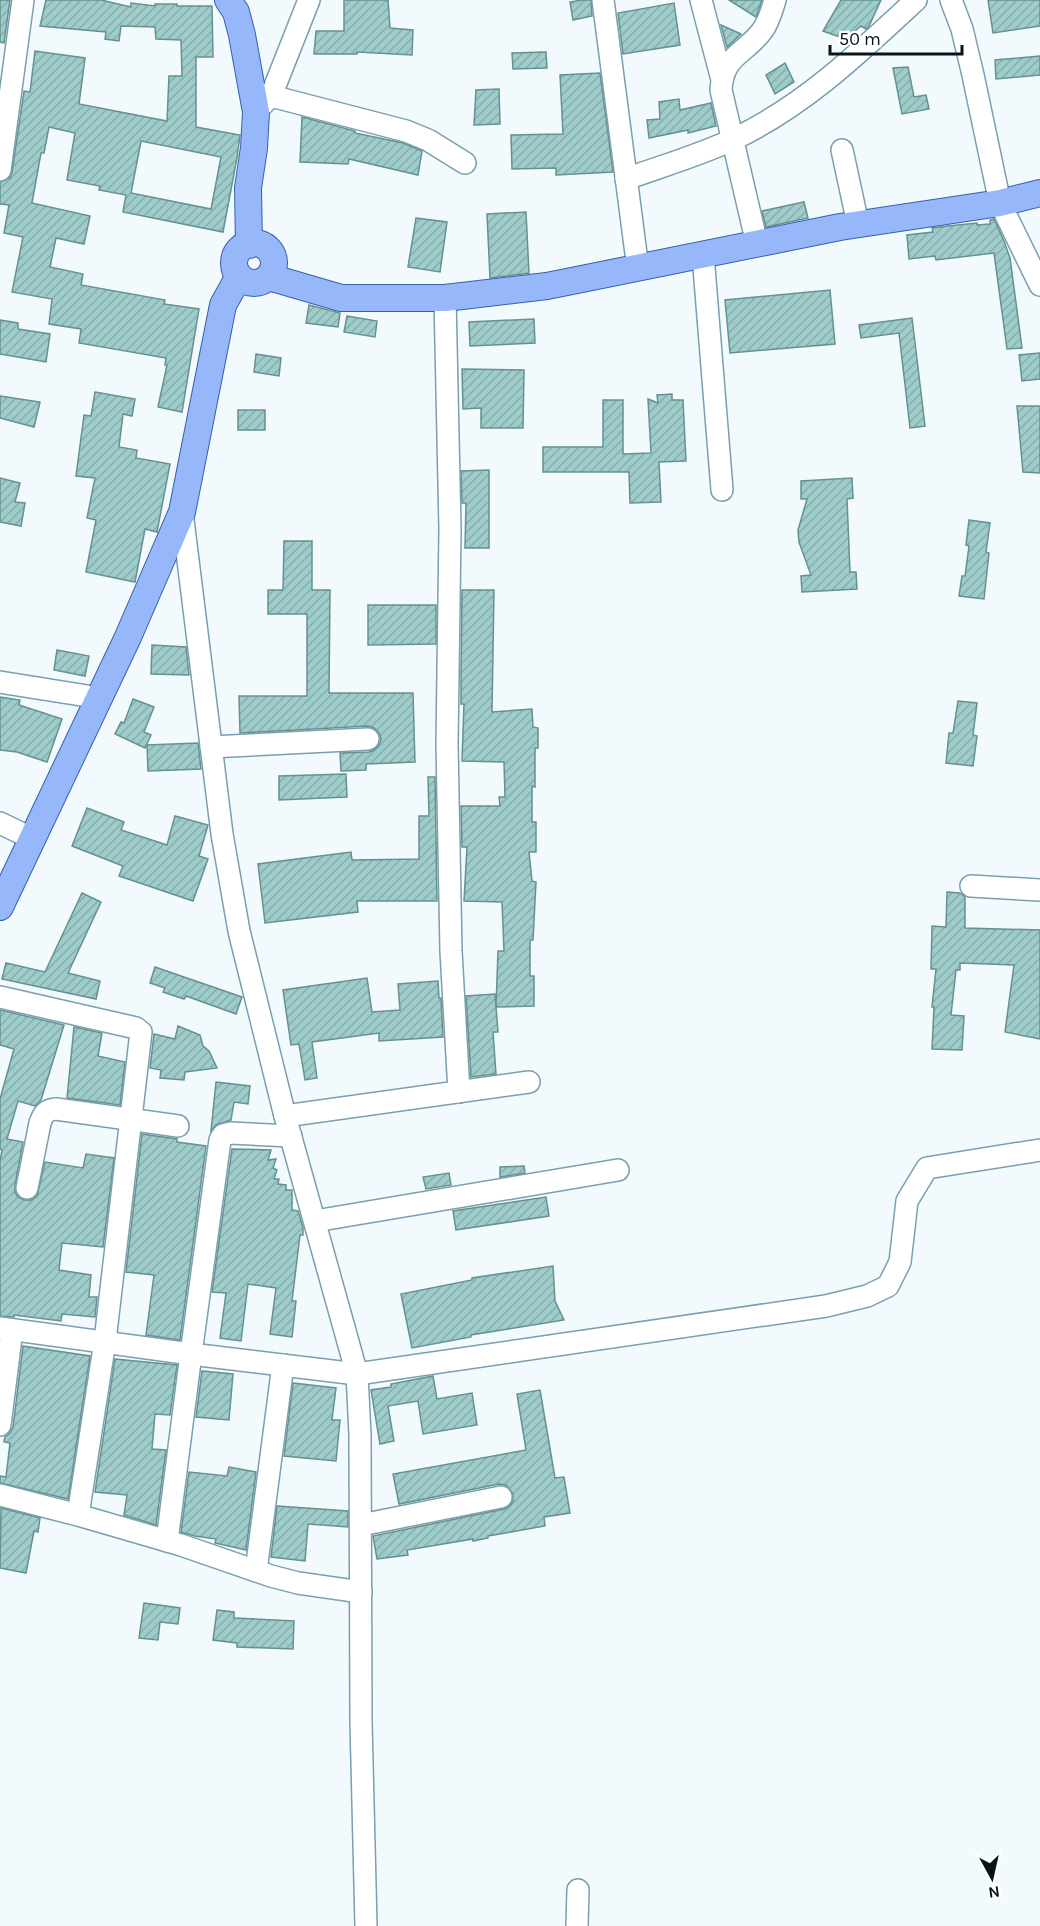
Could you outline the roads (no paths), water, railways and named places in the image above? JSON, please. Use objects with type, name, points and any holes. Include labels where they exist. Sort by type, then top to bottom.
[{"type":"main road","points":[[228,0],[236,12],[264,104],[248,188],[249,244]]},
{"type":"main road","points":[[268,277],[340,298],[445,298],[547,286],[858,224],[1000,202],[1040,193]]},
{"type":"main road","points":[[249,244],[262,245],[272,254],[274,267],[268,277],[256,283],[243,280],[239,276],[234,264],[235,258],[243,248],[249,244]]},
{"type":"main road","points":[[0,907],[100,698],[182,512],[223,305],[239,276]]},
{"type":"street","points":[[0,170],[23,0]]},
{"type":"street","points":[[309,0],[264,104],[406,131],[428,140],[465,163]]},
{"type":"street","points":[[603,0],[638,269]]},
{"type":"street","points":[[701,0],[722,76],[721,90],[757,244]]},
{"type":"street","points":[[722,76],[729,62],[752,43],[764,29],[775,0]]},
{"type":"street","points":[[626,179],[732,140],[756,128],[800,100],[854,58],[916,0]]},
{"type":"street","points":[[951,0],[962,29],[1000,202],[1040,285]]},
{"type":"street","points":[[842,150],[858,224]]},
{"type":"street","points":[[703,255],[722,490]]},
{"type":"street","points":[[445,298],[450,529],[447,744],[452,951],[459,1092]]},
{"type":"street","points":[[182,512],[222,834],[239,931],[288,1126],[357,1374],[360,1435],[361,1721],[366,1926]]},
{"type":"street","points":[[0,682],[100,698]]},
{"type":"street","points":[[211,747],[368,739]]},
{"type":"street","points":[[0,823],[33,839]]},
{"type":"street","points":[[971,886],[1040,890]]},
{"type":"street","points":[[0,997],[136,1028],[141,1032],[105,1341],[78,1515]]},
{"type":"street","points":[[167,1541],[220,1140],[223,1135],[288,1126],[459,1092],[529,1082]]},
{"type":"street","points":[[27,1188],[40,1123],[43,1115],[49,1110],[178,1126]]},
{"type":"street","points":[[0,1425],[6,1329],[357,1374],[826,1306],[867,1296],[888,1286],[900,1262],[907,1201],[927,1168],[1040,1150]]},
{"type":"street","points":[[315,1221],[618,1170]]},
{"type":"street","points":[[256,1571],[283,1365]]},
{"type":"street","points":[[0,1495],[167,1541],[298,1583],[361,1592]]},
{"type":"street","points":[[361,1525],[501,1497]]},
{"type":"street","points":[[577,1926],[578,1890]]}]
